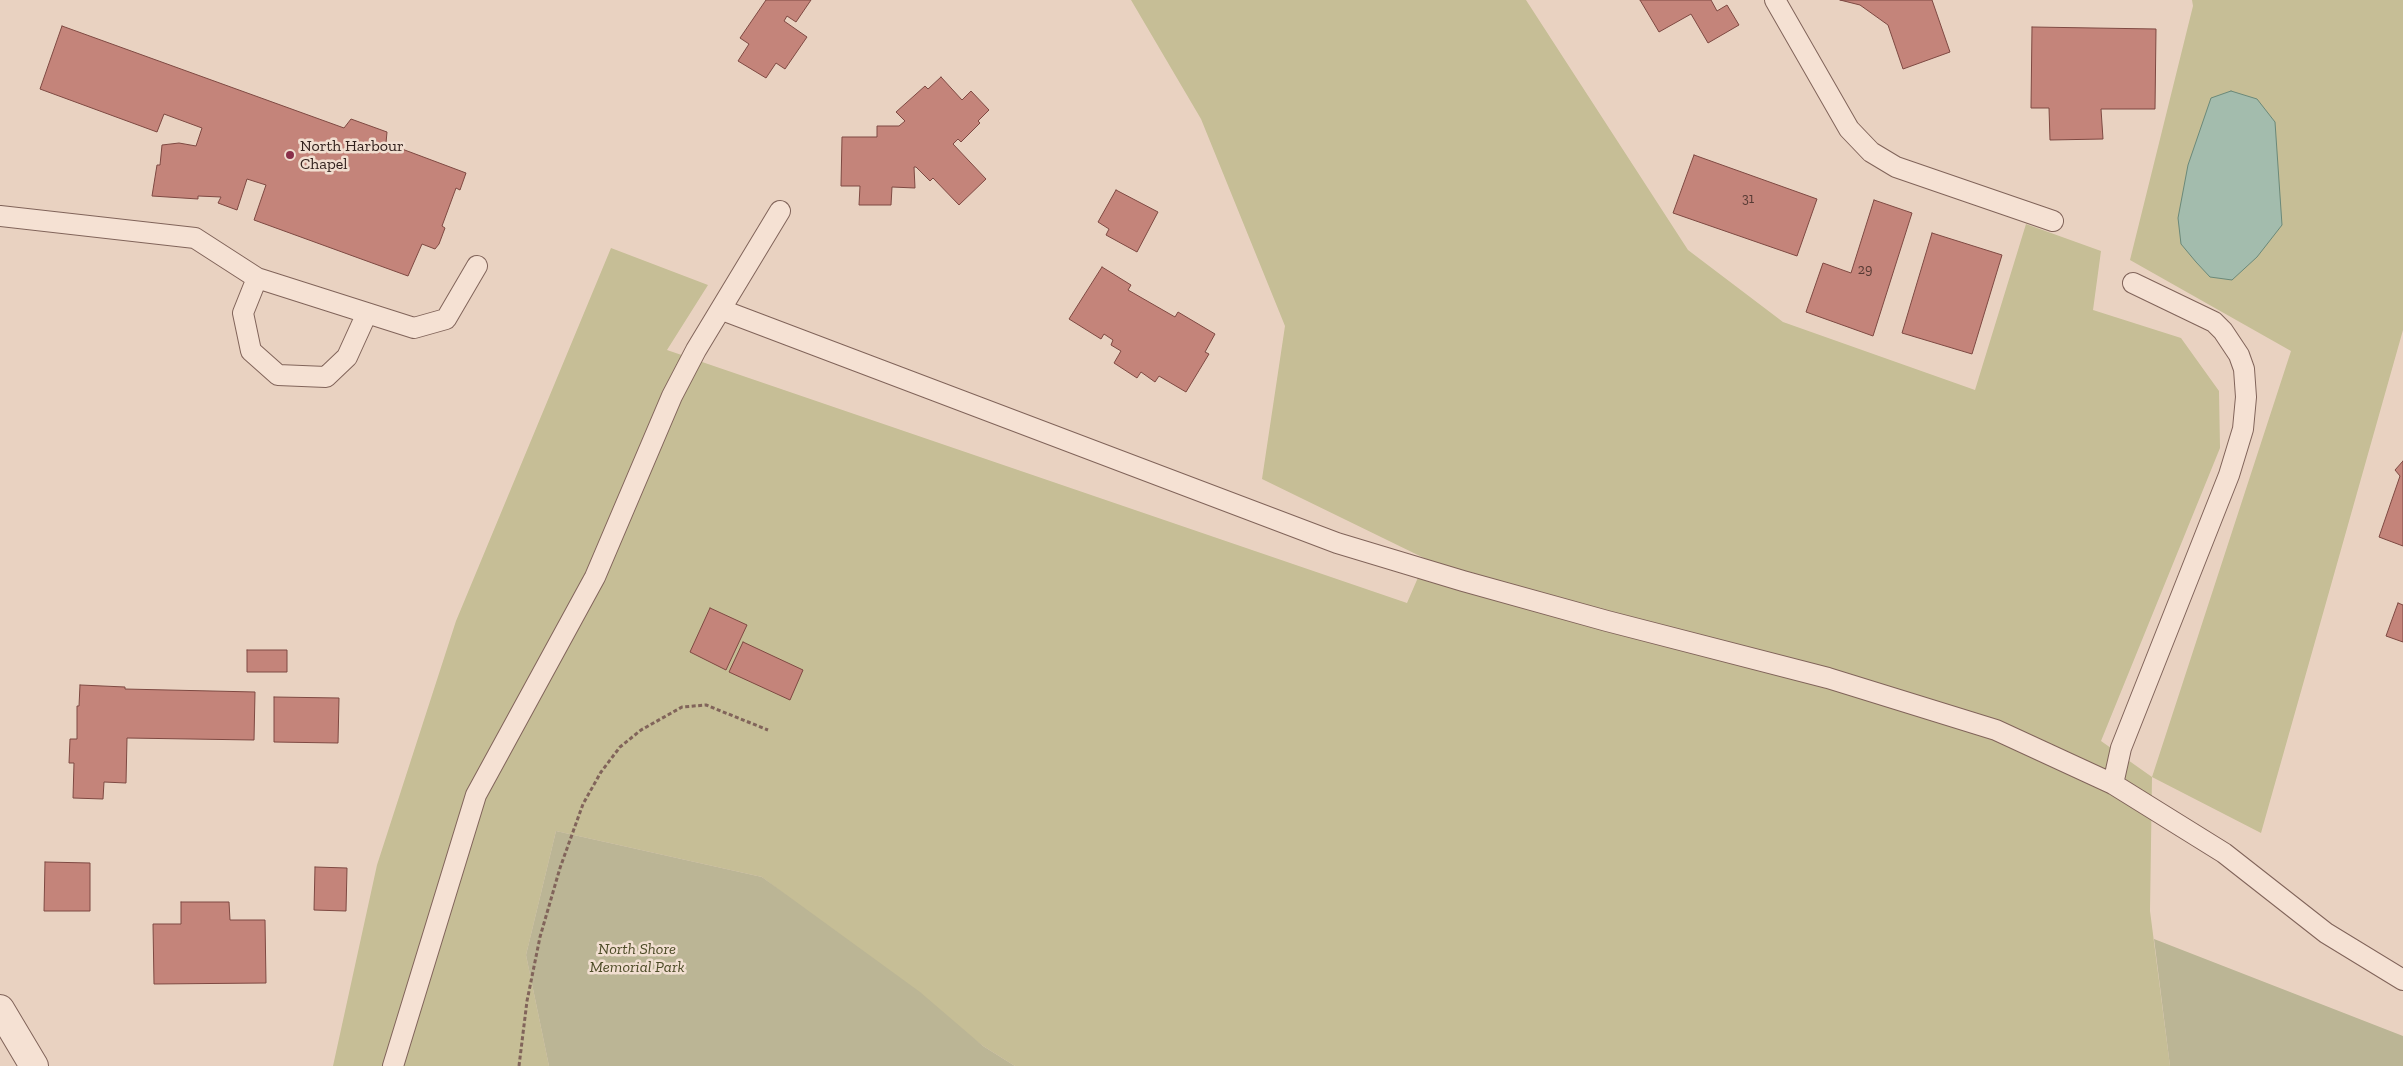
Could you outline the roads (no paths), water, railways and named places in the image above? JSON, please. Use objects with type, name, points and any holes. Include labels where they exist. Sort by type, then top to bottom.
[{"type":"street","points":[[0,1009],[34,1066]]},
{"type":"lane","points":[[1775,0],[1849,129],[1871,152],[1896,167],[2053,221]]},
{"type":"lane","points":[[393,1066],[476,795],[595,577],[672,396],[696,350],[722,310],[780,211]]},
{"type":"lane","points":[[0,216],[195,238],[257,278],[414,328],[446,319],[477,266]]},
{"type":"lane","points":[[257,278],[244,313],[251,351],[278,375],[326,377],[347,357],[367,313]]},
{"type":"lane","points":[[2113,784],[2121,748],[2229,474],[2243,429],[2246,397],[2244,370],[2239,355],[2224,331],[2214,322],[2133,283]]},
{"type":"lane","points":[[722,310],[1337,543],[1588,616],[1828,678],[1996,730],[2113,784],[2224,853],[2326,933],[2403,980]]},
{"type":"place","name":"North Harbour Chapel","points":[[290,155]]},
{"type":"park label","name":"North Shore Memorial Park","points":[[637,958]]}]
